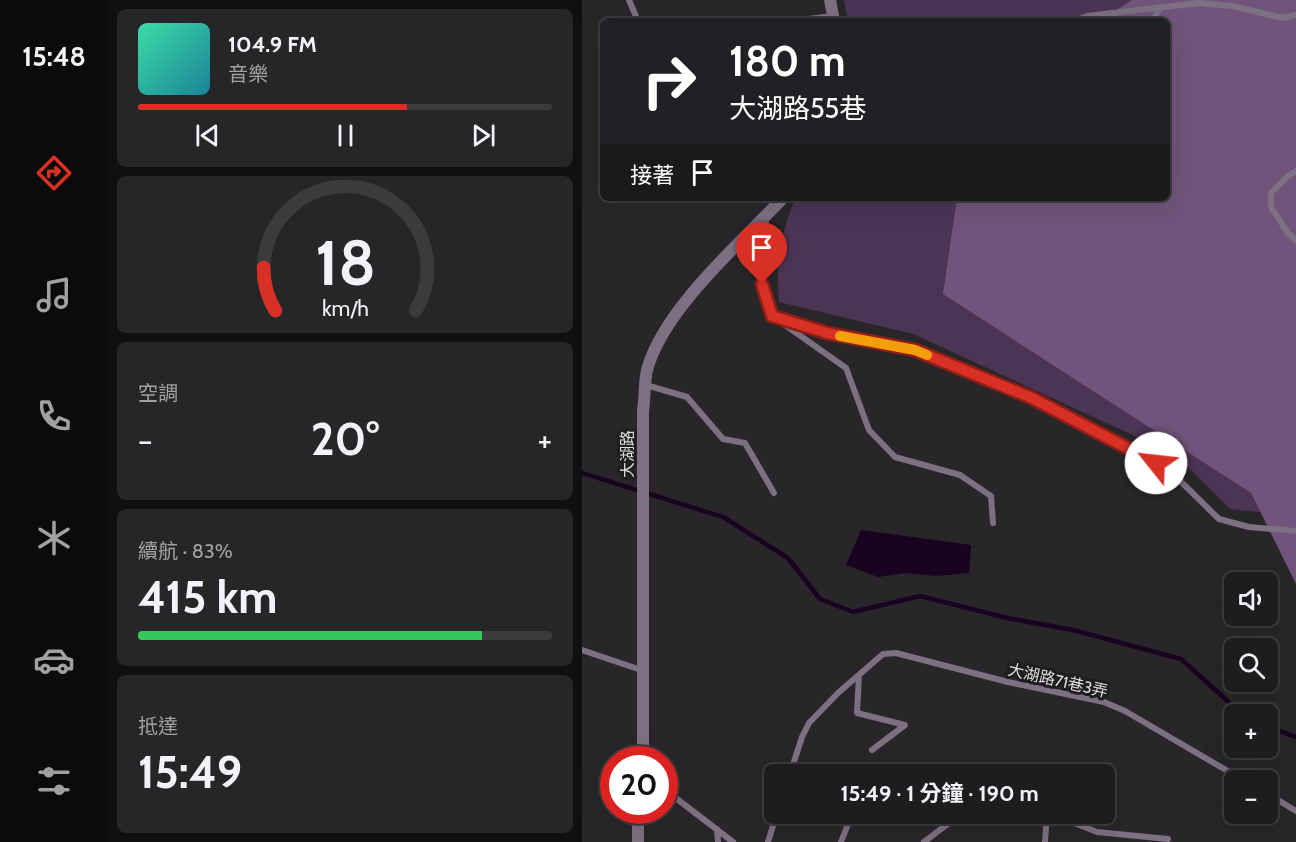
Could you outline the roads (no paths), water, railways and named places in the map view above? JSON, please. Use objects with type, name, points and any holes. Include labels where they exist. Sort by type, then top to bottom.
[{"type":"street","points":[[830,0],[834,18]]},
{"type":"street","name":"大湖路","points":[[643,746],[643,411],[648,370],[664,331],[694,290],[780,201]]},
{"type":"street","points":[[638,824],[638,842]]},
{"type":"lane","points":[[629,0],[637,18]]},
{"type":"lane","points":[[1082,18],[1198,3],[1232,6],[1283,18],[1296,15]]},
{"type":"lane","points":[[1154,18],[1161,7]]},
{"type":"lane","points":[[1296,171],[1271,193],[1271,207],[1296,241]]},
{"type":"lane","points":[[766,215],[762,284],[772,316],[846,368],[869,430],[895,458],[960,475],[991,496],[993,523]]},
{"type":"lane","points":[[772,316],[827,333],[915,350],[1032,398],[1170,471],[1220,519],[1249,527],[1296,531]]},
{"type":"lane","points":[[646,385],[687,397],[723,439],[745,443],[774,493]]},
{"type":"lane","points":[[582,650],[644,672]]},
{"type":"lane","name":"大湖路71巷3弄","points":[[793,764],[809,723],[883,654],[896,653],[1008,682],[1104,702],[1125,711],[1226,770]]},
{"type":"lane","points":[[859,675],[857,713],[905,724],[872,750]]},
{"type":"lane","points":[[678,800],[734,842]]},
{"type":"lane","points":[[1278,800],[1296,811]]},
{"type":"lane","points":[[768,842],[774,824]]},
{"type":"lane","points":[[841,842],[848,824]]},
{"type":"lane","points":[[924,842],[948,824]]},
{"type":"lane","points":[[1045,842],[1047,824]]},
{"type":"lane","points":[[1076,824],[1096,832],[1168,839]]},
{"type":"lane","points":[[717,829],[718,842]]},
{"type":"waterway","points":[[582,473],[723,517],[788,558],[820,599],[853,612],[920,596],[1007,618],[1073,630],[1181,659],[1231,704]]},
{"type":"waterway","points":[[1278,731],[1296,737]]}]
